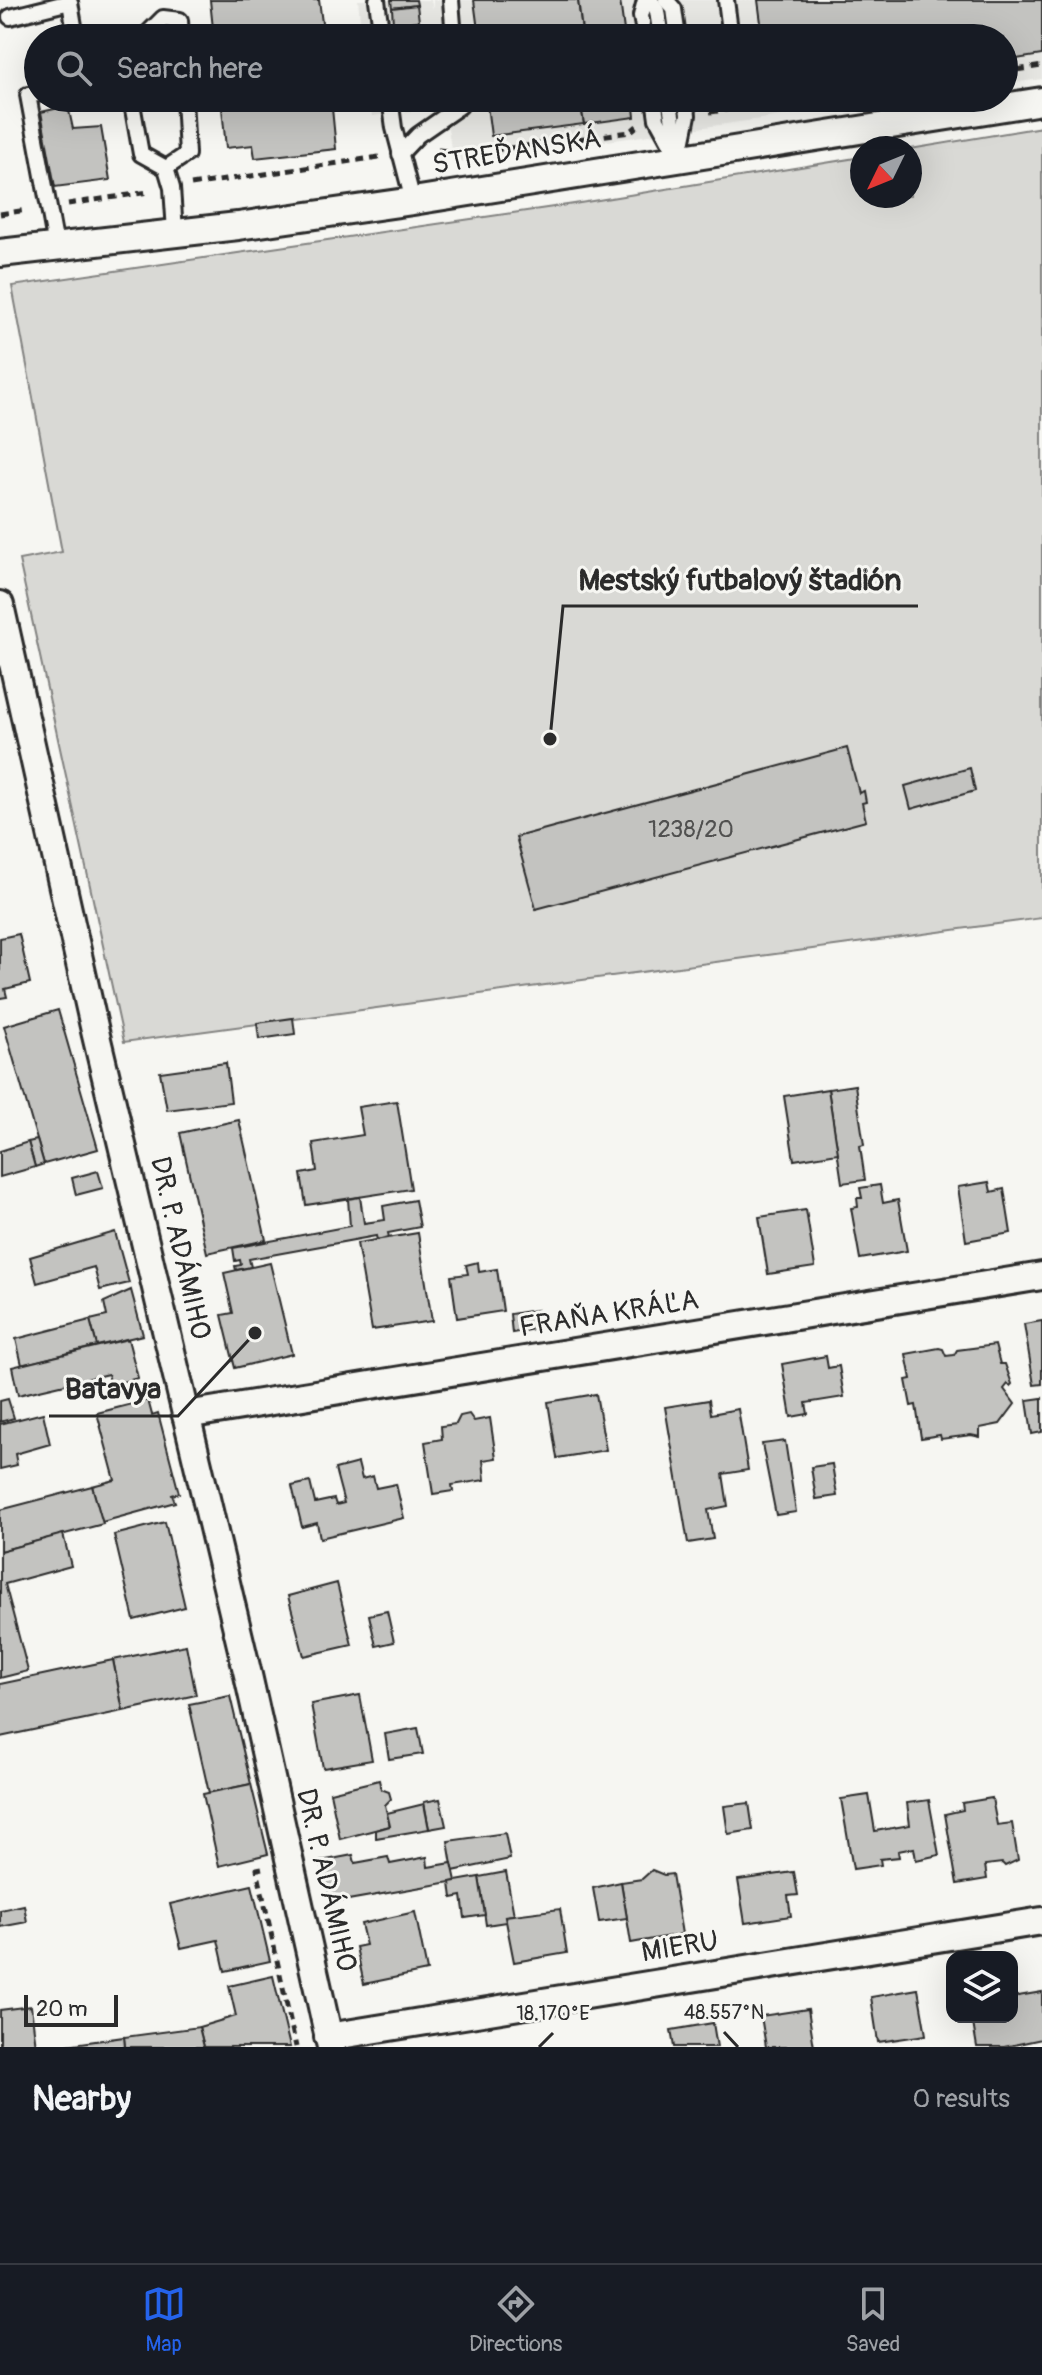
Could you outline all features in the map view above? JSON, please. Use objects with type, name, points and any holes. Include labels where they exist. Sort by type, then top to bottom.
[{"type":"street","name":"STREĎANSKÁ","points":[[1018,105],[1042,101]]},
{"type":"street","name":"STREĎANSKÁ","points":[[0,253],[238,226],[413,201],[973,112]]},
{"type":"street","name":"DR. P. ADÁMIHO","points":[[0,605],[95,1031],[330,2042]]},
{"type":"street","name":"FRAŇA KRÁĽA","points":[[186,1415],[1042,1276]]},
{"type":"street","name":"MIERU","points":[[330,2042],[1042,1921]]},
{"type":"lane","points":[[377,0],[380,24]]},
{"type":"lane","points":[[451,0],[453,24]]},
{"type":"lane","points":[[642,24],[645,0]]},
{"type":"lane","points":[[651,0],[659,24]]},
{"type":"lane","points":[[666,0],[674,9],[676,24]]},
{"type":"lane","points":[[726,0],[729,24]]},
{"type":"lane","points":[[10,17],[70,2],[74,24]]},
{"type":"lane","points":[[157,24],[163,18],[180,20],[180,24]]},
{"type":"lane","points":[[31,112],[56,246]]},
{"type":"lane","points":[[134,112],[141,154],[166,168],[172,188],[175,231]]},
{"type":"lane","points":[[166,168],[187,154],[185,112]]},
{"type":"lane","points":[[392,112],[413,201]]},
{"type":"lane","points":[[400,154],[418,135],[451,112]]},
{"type":"lane","points":[[656,112],[679,159]]},
{"type":"lane","points":[[671,112],[679,159]]},
{"type":"lane","points":[[679,159],[688,112]]},
{"type":"path","points":[[1018,70],[1042,66]]},
{"type":"path","points":[[701,113],[708,112]]},
{"type":"path","points":[[425,149],[472,153],[630,132],[641,122]]},
{"type":"path","points":[[190,185],[379,157]]},
{"type":"path","points":[[0,214],[154,191]]},
{"type":"shaded area","points":[[358,0],[431,0],[433,9],[433,0],[1042,0],[1042,79],[1018,82],[1018,24],[361,24]]},
{"type":"shaded area","points":[[372,112],[404,112],[372,116]]},
{"type":"shaded area","points":[[446,112],[809,112],[453,163]]},
{"type":"shaded area","points":[[1042,127],[1042,918],[124,1042],[19,560],[62,552],[12,286],[574,204],[850,159],[850,208],[922,208],[922,147]]},
{"type":"building","points":[[210,0],[319,0],[322,24],[213,24]]},
{"type":"building","points":[[391,0],[416,0],[417,5],[392,8]]},
{"type":"building","points":[[474,0],[578,0],[581,24],[477,24]]},
{"type":"building","points":[[578,0],[620,0],[623,24],[581,24]]},
{"type":"building","points":[[758,0],[1042,0],[1042,55],[1018,59],[1018,24],[761,24]]},
{"type":"building","points":[[417,5],[419,21],[393,24],[392,8]]},
{"type":"building","points":[[41,112],[69,112],[73,129],[101,127],[110,180],[55,187]]},
{"type":"building","points":[[222,112],[332,112],[336,149],[255,158],[253,145],[226,148]]},
{"type":"building","points":[[488,112],[582,112],[584,124],[491,136]]},
{"type":"building","points":[[582,112],[634,112],[635,117],[584,124]]},
{"type":"building","points":[[847,748],[859,793],[864,791],[866,802],[862,803],[866,821],[536,909],[516,837]]},
{"type":"building","points":[[970,768],[975,791],[911,809],[905,786]]},
{"type":"building","points":[[19,934],[30,983],[5,989],[7,997],[0,998],[0,938]]},
{"type":"building","points":[[58,1010],[98,1149],[44,1164],[4,1026]]},
{"type":"building","points":[[293,1018],[295,1034],[259,1039],[257,1023]]},
{"type":"building","points":[[226,1063],[231,1102],[167,1110],[160,1072]]},
{"type":"building","points":[[855,1085],[864,1145],[860,1146],[865,1180],[842,1183],[828,1089]]},
{"type":"building","points":[[828,1089],[838,1153],[794,1160],[784,1096]]},
{"type":"building","points":[[397,1101],[411,1189],[306,1205],[301,1174],[317,1171],[313,1143],[363,1135],[358,1107]]},
{"type":"building","points":[[239,1120],[266,1240],[207,1253],[180,1133]]},
{"type":"building","points":[[37,1140],[44,1164],[35,1167],[28,1142]]},
{"type":"building","points":[[28,1142],[35,1167],[0,1177],[0,1151]]},
{"type":"building","points":[[98,1171],[103,1188],[76,1195],[72,1178]]},
{"type":"building","points":[[989,1182],[991,1192],[1004,1189],[1011,1233],[966,1241],[958,1187]]},
{"type":"building","points":[[880,1185],[883,1203],[898,1200],[907,1251],[860,1259],[851,1208],[858,1207],[857,1198],[862,1198],[860,1188]]},
{"type":"building","points":[[360,1197],[364,1223],[385,1220],[383,1206],[415,1200],[420,1227],[388,1233],[389,1237],[377,1240],[376,1236],[249,1259],[251,1267],[236,1270],[235,1266],[241,1265],[240,1260],[235,1261],[233,1248],[350,1226],[348,1199]]},
{"type":"building","points":[[806,1210],[815,1267],[768,1274],[759,1217]]},
{"type":"building","points":[[115,1232],[129,1283],[100,1290],[94,1267],[37,1283],[30,1257]]},
{"type":"building","points":[[418,1233],[432,1321],[372,1330],[357,1243]]},
{"type":"building","points":[[478,1262],[479,1272],[497,1269],[503,1311],[457,1318],[451,1276],[468,1274],[466,1265]]},
{"type":"building","points":[[270,1263],[292,1354],[235,1368],[222,1315],[233,1313],[224,1273]]},
{"type":"building","points":[[131,1290],[143,1335],[97,1346],[90,1320],[107,1316],[104,1302]]},
{"type":"building","points":[[537,1310],[540,1328],[512,1333],[510,1314]]},
{"type":"building","points":[[90,1320],[97,1346],[22,1365],[16,1339]]},
{"type":"building","points":[[1042,1321],[1042,1384],[1034,1385],[1024,1324]]},
{"type":"building","points":[[128,1339],[138,1378],[111,1385],[108,1374],[18,1395],[12,1367]]},
{"type":"building","points":[[995,1345],[1000,1364],[1005,1364],[1012,1384],[1004,1389],[1015,1404],[1000,1424],[980,1428],[980,1437],[971,1435],[941,1439],[940,1435],[921,1438],[916,1405],[911,1406],[906,1380],[911,1379],[906,1354],[939,1348],[946,1356],[954,1355],[957,1350]]},
{"type":"building","points":[[826,1356],[828,1368],[839,1366],[844,1397],[806,1403],[808,1414],[791,1417],[782,1364]]},
{"type":"building","points":[[596,1394],[606,1450],[557,1458],[548,1402]]},
{"type":"building","points":[[1042,1398],[1042,1432],[1032,1434],[1027,1400]]},
{"type":"building","points":[[8,1399],[14,1418],[0,1422],[0,1401]]},
{"type":"building","points":[[148,1400],[152,1415],[158,1413],[179,1493],[172,1495],[175,1502],[102,1522],[92,1486],[115,1480],[97,1413]]},
{"type":"building","points":[[709,1400],[711,1414],[738,1409],[748,1470],[723,1474],[728,1506],[708,1510],[713,1539],[688,1543],[665,1407]]},
{"type":"building","points":[[43,1413],[50,1444],[15,1454],[17,1465],[0,1469],[0,1424]]},
{"type":"building","points":[[469,1414],[474,1421],[490,1418],[496,1458],[483,1460],[485,1480],[452,1485],[453,1491],[433,1494],[425,1442],[442,1439],[441,1426],[456,1424],[460,1416]]},
{"type":"building","points":[[785,1441],[796,1512],[776,1515],[762,1444]]},
{"type":"building","points":[[358,1463],[362,1479],[373,1476],[376,1488],[396,1484],[404,1518],[320,1538],[317,1523],[302,1527],[292,1486],[310,1482],[315,1503],[334,1499],[336,1505],[344,1503],[335,1469]]},
{"type":"building","points":[[832,1464],[837,1496],[816,1499],[811,1467]]},
{"type":"building","points":[[92,1486],[103,1524],[0,1551],[0,1510]]},
{"type":"building","points":[[165,1522],[185,1607],[134,1620],[114,1535]]},
{"type":"building","points":[[63,1534],[71,1566],[5,1584],[28,1671],[0,1678],[0,1551]]},
{"type":"building","points":[[337,1583],[352,1645],[304,1656],[288,1596]]},
{"type":"building","points":[[387,1611],[394,1642],[376,1646],[369,1615]]},
{"type":"building","points":[[186,1645],[196,1695],[123,1711],[113,1660]]},
{"type":"building","points":[[113,1660],[123,1711],[0,1737],[0,1684]]},
{"type":"building","points":[[360,1695],[372,1760],[323,1768],[311,1704]]},
{"type":"building","points":[[230,1696],[251,1784],[209,1793],[189,1704]]},
{"type":"building","points":[[418,1728],[423,1754],[389,1759],[385,1734]]},
{"type":"building","points":[[379,1780],[381,1789],[389,1792],[391,1799],[385,1805],[390,1826],[340,1839],[330,1792]]},
{"type":"building","points":[[251,1784],[268,1854],[219,1866],[203,1794]]},
{"type":"building","points":[[869,1795],[875,1831],[910,1825],[907,1803],[929,1800],[939,1855],[916,1860],[914,1848],[898,1851],[899,1857],[880,1859],[881,1865],[853,1869],[841,1799]]},
{"type":"building","points":[[992,1798],[997,1825],[1012,1823],[1018,1860],[1005,1866],[1002,1863],[985,1865],[987,1879],[957,1884],[945,1814],[963,1810],[962,1803]]},
{"type":"building","points":[[440,1799],[446,1826],[429,1829],[424,1802]]},
{"type":"building","points":[[749,1803],[753,1830],[728,1834],[724,1806]]},
{"type":"building","points":[[424,1804],[429,1829],[376,1838],[376,1830],[390,1826],[387,1813]]},
{"type":"building","points":[[505,1833],[510,1859],[453,1871],[448,1841]]},
{"type":"building","points":[[353,1855],[355,1863],[388,1857],[390,1864],[427,1857],[428,1867],[452,1863],[456,1881],[331,1903],[321,1861]]},
{"type":"building","points":[[652,1870],[664,1875],[672,1874],[682,1934],[631,1943],[621,1882],[642,1879]]},
{"type":"building","points":[[506,1872],[514,1915],[505,1916],[506,1922],[486,1925],[479,1877]]},
{"type":"building","points":[[794,1872],[798,1895],[788,1896],[791,1916],[745,1923],[738,1880]]},
{"type":"building","points":[[479,1877],[485,1915],[465,1918],[462,1896],[452,1898],[450,1882]]},
{"type":"building","points":[[621,1882],[627,1918],[599,1922],[593,1888]]},
{"type":"building","points":[[252,1885],[270,1961],[225,1971],[218,1940],[181,1948],[170,1904]]},
{"type":"building","points":[[24,1905],[27,1922],[0,1927],[0,1910]]},
{"type":"building","points":[[560,1909],[567,1953],[514,1962],[505,1916]]},
{"type":"building","points":[[415,1912],[427,1971],[364,1984],[356,1947],[366,1945],[361,1924]]},
{"type":"building","points":[[273,1976],[290,2047],[204,2047],[199,2027],[236,2016],[229,1986]]},
{"type":"building","points":[[918,1989],[926,2035],[878,2042],[871,1997]]},
{"type":"building","points":[[1042,1992],[1042,2039],[1004,2047],[977,2047],[973,2023],[1018,2023],[1018,1996]]},
{"type":"building","points":[[31,2006],[36,2047],[0,2047],[0,2010]]},
{"type":"building","points":[[808,2009],[814,2047],[766,2047],[761,2016]]},
{"type":"building","points":[[713,2023],[717,2047],[674,2047],[671,2030]]},
{"type":"building","points":[[199,2027],[204,2047],[125,2047],[124,2037]]},
{"type":"building","points":[[124,2037],[125,2047],[53,2047]]},
{"type":"place","name":"Mestský futbalový štadión","points":[[550,739]]},
{"type":"place","name":"Batavya","points":[[255,1333]]}]
